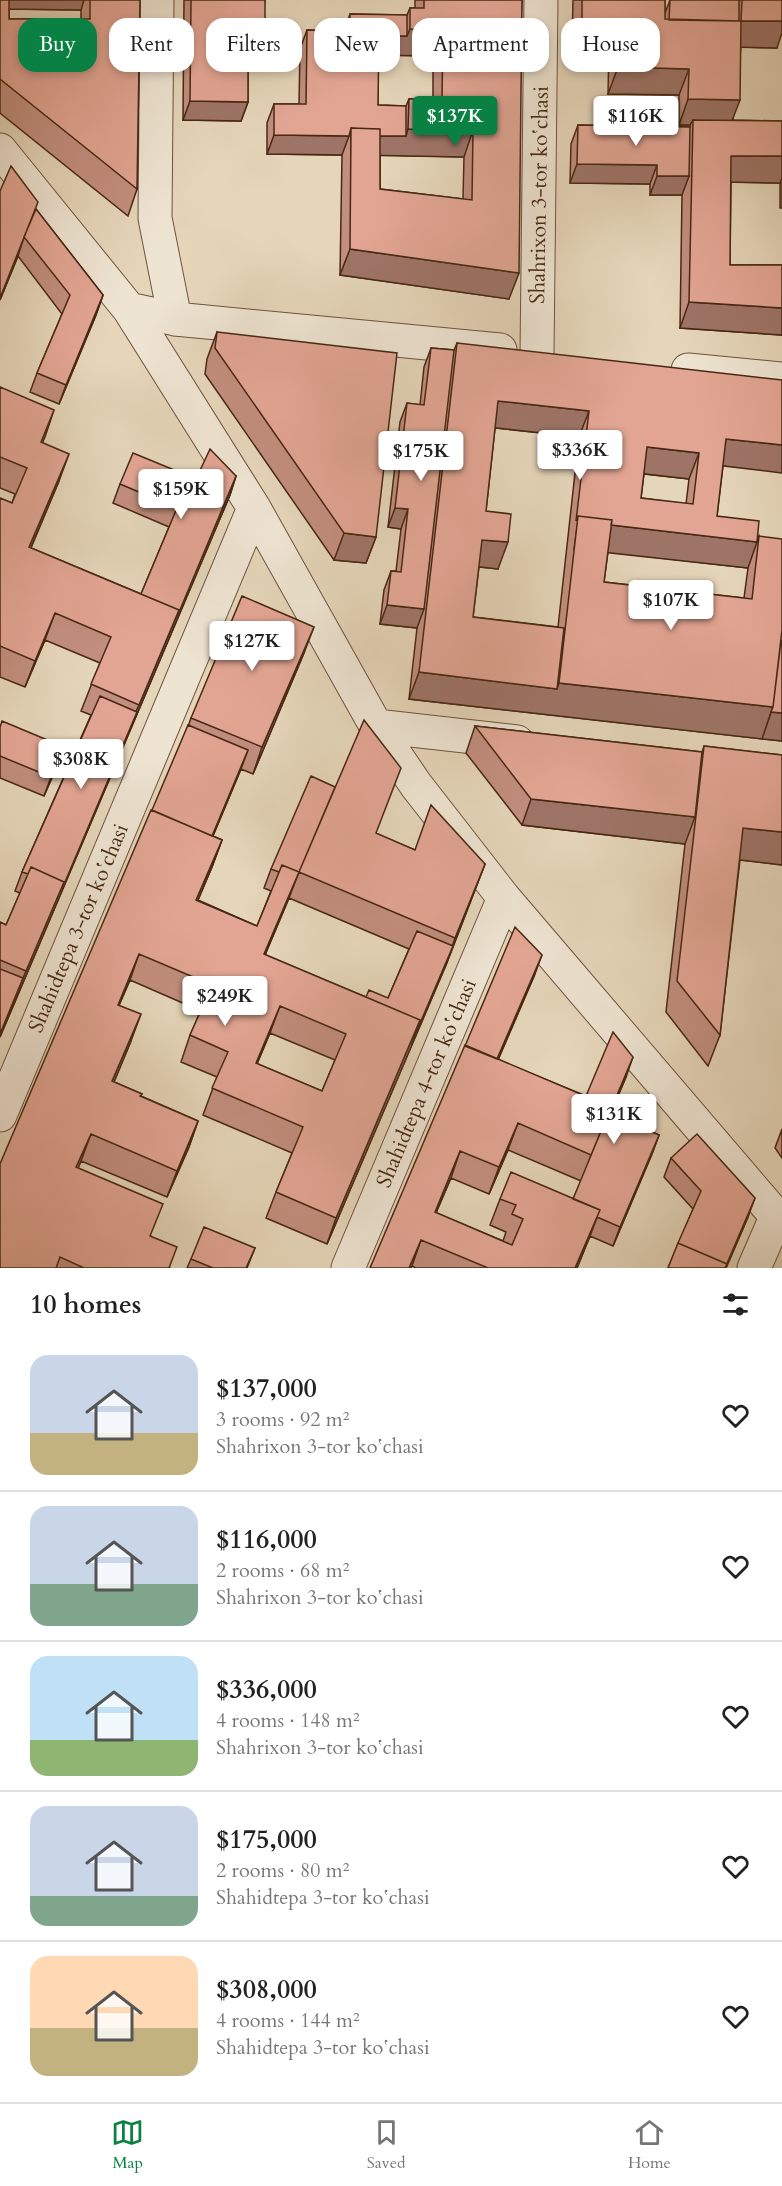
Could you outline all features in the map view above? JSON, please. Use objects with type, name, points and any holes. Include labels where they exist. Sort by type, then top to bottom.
[{"type":"street","points":[[157,0],[155,218],[176,319]]},
{"type":"street","name":"Shahrixon 3-tor koʻchasi","points":[[537,354],[541,0]]},
{"type":"street","points":[[0,150],[129,309],[254,508],[376,726],[416,785],[504,898],[779,1219],[754,1268]]},
{"type":"street","points":[[129,309],[176,319],[572,358]]},
{"type":"street","points":[[654,366],[782,379]]},
{"type":"street","name":"Shahidtepa 3-tor koʻchasi","points":[[0,1115],[254,508]]},
{"type":"street","points":[[376,726],[550,745]]},
{"type":"street","name":"Shahidtepa 4-tor koʻchasi","points":[[348,1268],[504,898]]},
{"type":"building","points":[[0,0],[9,0],[9,19],[18,19],[18,72],[97,72],[97,18],[90,18],[90,0],[140,0],[140,18],[109,18],[109,72],[139,72],[137,189],[0,79]]},
{"type":"building","points":[[191,0],[265,0],[265,18],[206,18],[206,72],[248,72],[248,102],[190,101],[190,72],[194,72],[194,18],[191,18]]},
{"type":"building","points":[[424,0],[522,0],[522,18],[412,18],[412,29],[410,29],[410,8],[424,8]]},
{"type":"building","points":[[582,0],[665,0],[665,19],[741,21],[740,100],[688,99],[689,69],[660,68],[660,18],[582,18]]},
{"type":"building","points":[[670,0],[739,0],[739,21],[669,20]]},
{"type":"building","points":[[742,0],[782,0],[782,21],[741,21]]},
{"type":"building","points":[[350,14],[407,15],[407,36],[400,36],[400,18],[350,18]]},
{"type":"building","points":[[307,30],[314,30],[314,72],[378,72],[378,105],[406,106],[406,136],[380,136],[380,129],[351,128],[349,136],[274,135],[274,104],[306,104]]},
{"type":"building","points":[[442,72],[521,72],[519,273],[350,249],[351,128],[380,129],[380,189],[472,200],[473,130],[408,129],[409,99],[442,99]]},
{"type":"building","points":[[693,120],[782,121],[782,156],[731,156],[730,265],[782,265],[782,308],[689,302]]},
{"type":"building","points":[[578,125],[690,127],[689,176],[657,176],[657,165],[577,164]]},
{"type":"building","points":[[11,166],[38,202],[0,298],[0,191]]},
{"type":"building","points":[[36,209],[103,295],[66,385],[37,373],[70,295],[24,237]]},
{"type":"building","points":[[217,332],[397,353],[376,537],[344,533],[215,348]]},
{"type":"building","points":[[457,343],[782,380],[782,445],[726,439],[717,516],[759,521],[757,542],[611,525],[612,520],[578,516],[576,521],[589,411],[498,401],[486,511],[511,514],[508,542],[482,540],[473,617],[564,628],[557,689],[419,672]],"holes":[[[647,447],[699,453],[693,504],[641,498]]]},
{"type":"building","points":[[431,348],[454,350],[424,609],[387,605],[391,571],[401,572],[408,509],[395,508],[407,403],[424,405]]},
{"type":"building","points":[[0,387],[54,410],[41,442],[69,454],[29,547],[179,610],[139,705],[91,684],[111,637],[55,613],[35,661],[0,646],[0,498],[12,503],[27,468],[0,457]]},
{"type":"building","points":[[210,449],[236,476],[177,617],[179,610],[141,594],[177,508],[120,484],[133,453],[196,479]]},
{"type":"building","points":[[578,516],[612,520],[604,582],[752,599],[759,536],[782,539],[782,630],[773,707],[559,683]]},
{"type":"building","points":[[242,596],[314,627],[262,747],[191,718]]},
{"type":"building","points":[[782,641],[782,713],[771,712]]},
{"type":"building","points":[[100,696],[137,712],[62,889],[64,882],[31,867],[28,874],[22,872]]},
{"type":"building","points":[[364,720],[401,768],[376,833],[415,850],[431,805],[485,864],[455,938],[299,872]]},
{"type":"building","points":[[2,721],[64,747],[51,777],[0,756]]},
{"type":"building","points":[[188,725],[248,750],[212,836],[152,810]]},
{"type":"building","points":[[475,726],[702,752],[695,817],[531,799]]},
{"type":"building","points":[[704,746],[782,755],[782,832],[743,828],[720,1035],[677,981]]},
{"type":"building","points":[[311,776],[335,787],[299,872],[282,865],[279,872],[271,869]]},
{"type":"building","points":[[151,810],[222,840],[196,900],[257,926],[282,865],[299,872],[264,954],[420,1020],[336,1218],[276,1192],[303,1127],[212,1088],[228,1052],[190,1035],[212,985],[139,954],[118,1005],[141,1014],[112,1081],[198,1121],[177,1171],[91,1134],[76,1167],[163,1204],[150,1236],[177,1247],[169,1268],[84,1268],[60,1257],[56,1268],[0,1268],[0,1164]],"holes":[[[280,1006],[346,1034],[322,1091],[256,1063]]]},
{"type":"building","points":[[31,867],[64,882],[26,971],[0,960],[0,922],[6,925]]},
{"type":"building","points":[[515,927],[542,955],[497,1059],[465,1046]]},
{"type":"building","points":[[417,931],[453,946],[418,1028],[420,1020],[366,997],[369,990],[388,998]]},
{"type":"building","points":[[0,969],[23,978],[0,1034]]},
{"type":"building","points":[[613,1032],[633,1057],[609,1114],[659,1135],[620,1227],[597,1217],[600,1210],[573,1199],[611,1107],[586,1096]]},
{"type":"building","points":[[465,1045],[611,1107],[591,1155],[518,1123],[499,1167],[460,1151],[435,1212],[512,1245],[523,1219],[512,1214],[516,1205],[500,1199],[511,1172],[600,1210],[575,1268],[488,1268],[421,1240],[409,1268],[370,1268]]},
{"type":"building","points":[[697,1134],[755,1198],[727,1264],[678,1243],[701,1191],[671,1158]]},
{"type":"building","points":[[204,1227],[255,1248],[246,1268],[213,1268],[191,1259]]},
{"type":"building","points":[[678,1243],[727,1264],[725,1268],[668,1268]]}]
